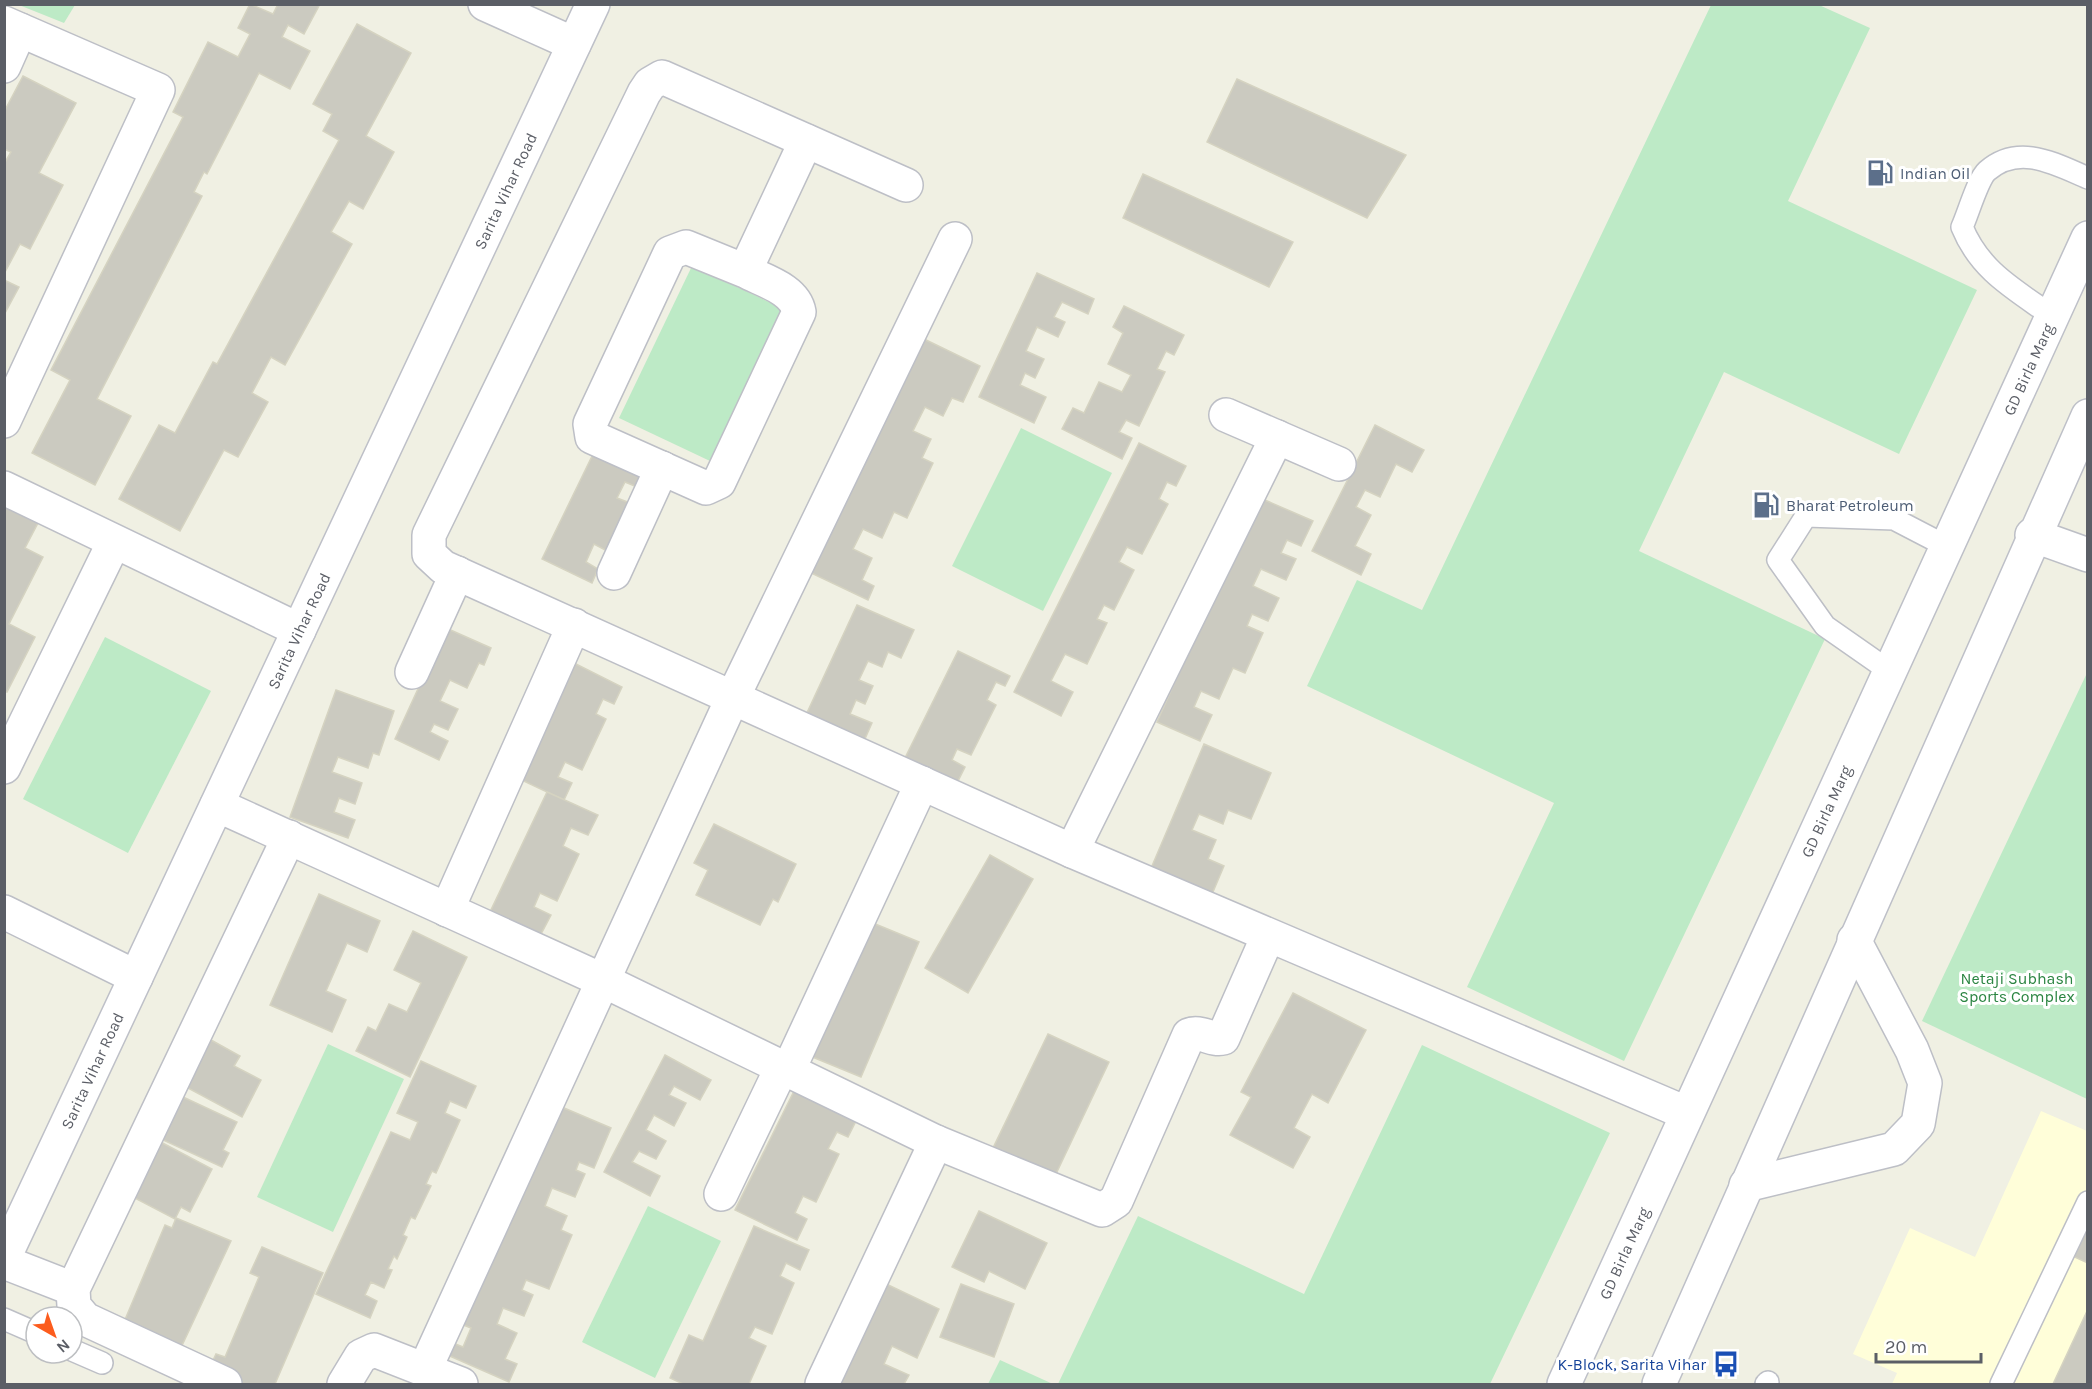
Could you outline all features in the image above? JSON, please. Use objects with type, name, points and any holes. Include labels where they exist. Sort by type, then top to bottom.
[{"type":"street","points":[[485,4],[574,44]]},
{"type":"street","name":"Sarita Vihar Road","points":[[4,1260],[593,4]]},
{"type":"street","points":[[4,66],[12,26],[158,90],[4,421]]},
{"type":"street","points":[[906,185],[662,77],[650,84],[429,535],[429,554],[443,567],[1072,851],[1686,1113]]},
{"type":"street","points":[[745,271],[806,141]]},
{"type":"street","name":"GD Birla Marg","points":[[1564,1384],[1888,670],[2088,238]]},
{"type":"street","points":[[425,1369],[733,697],[955,239]]},
{"type":"street","points":[[686,247],[745,271],[791,295],[798,302],[799,312],[719,482],[706,488],[592,437],[590,424],[670,253],[686,247]]},
{"type":"street","points":[[1226,415],[1339,464]]},
{"type":"street","points":[[1659,1384],[2032,535],[2088,416]]},
{"type":"street","points":[[1072,851],[1277,437]]},
{"type":"street","points":[[614,573],[662,468]]},
{"type":"street","points":[[4,488],[299,630]]},
{"type":"street","points":[[2032,535],[2088,555]]},
{"type":"street","points":[[4,767],[114,542]]},
{"type":"street","points":[[412,672],[457,573]]},
{"type":"street","points":[[447,910],[574,625]]},
{"type":"street","points":[[721,1194],[785,1069],[922,783]]},
{"type":"street","points":[[217,805],[604,981],[936,1142],[1102,1210],[1116,1202],[1189,1035],[1195,1033],[1218,1039],[1223,1038],[1268,936]]},
{"type":"street","points":[[225,1384],[85,1319],[75,1306],[73,1289],[289,837]]},
{"type":"street","points":[[4,912],[136,977]]},
{"type":"street","points":[[1746,1185],[1894,1149],[1918,1124],[1925,1083],[1912,1050],[1854,940]]},
{"type":"street","points":[[822,1384],[936,1142]]},
{"type":"street","points":[[4,1260],[73,1289]]},
{"type":"street","points":[[344,1384],[361,1356],[374,1350],[460,1384]]},
{"type":"lane","points":[[2052,315],[1988,270],[1970,246],[1962,226],[1986,172],[2010,158],[2038,157],[2088,178]]},
{"type":"lane","points":[[1888,670],[1825,626],[1778,560],[1806,516],[1894,519],[1946,546]]},
{"type":"lane","points":[[2001,1384],[2088,1202]]},
{"type":"lane","points":[[4,1319],[24,1328]]},
{"type":"lane","points":[[84,1355],[102,1363]]},
{"type":"shaded area","points":[[2041,1111],[2087,1131],[2087,1384],[1892,1384],[1897,1373],[1853,1354],[1910,1228],[1975,1257]]},
{"type":"green space","points":[[75,4],[64,23],[19,5]]},
{"type":"green space","points":[[1711,5],[1819,5],[1870,28],[1788,201],[1977,290],[1899,454],[1724,372],[1639,551],[1825,639],[1624,1061],[1467,987],[1554,803],[1307,686],[1357,580],[1422,610]]},
{"type":"green space","points":[[692,266],[782,308],[710,461],[619,418]]},
{"type":"green space","points":[[1021,428],[1112,473],[1043,611],[952,566]]},
{"type":"green space","points":[[105,637],[211,691],[128,853],[23,799]]},
{"type":"green space","name":"Netaji Subhash Sports Complex","points":[[2087,673],[2087,1099],[1922,1021]]},
{"type":"green space","points":[[328,1044],[404,1079],[333,1232],[257,1197]]},
{"type":"green space","points":[[1422,1045],[1610,1133],[1490,1384],[1058,1384],[1138,1216],[1304,1294]]},
{"type":"green space","points":[[648,1206],[721,1241],[655,1378],[582,1342]]},
{"type":"green space","points":[[1000,1360],[1053,1384],[988,1384]]},
{"type":"building","points":[[250,4],[273,14],[278,4],[320,4],[304,34],[288,25],[282,37],[310,51],[290,89],[259,73],[207,174],[204,172],[194,192],[202,196],[97,399],[131,416],[95,485],[32,453],[70,380],[51,370],[183,117],[173,112],[208,42],[238,57],[250,34],[238,28]]},
{"type":"building","points":[[357,24],[411,53],[366,136],[394,152],[363,209],[349,201],[331,232],[352,244],[285,365],[271,357],[252,393],[268,402],[238,457],[224,450],[180,531],[119,499],[159,425],[175,433],[213,362],[217,364],[339,140],[323,131],[332,114],[313,104]]},
{"type":"building","points":[[23,76],[76,103],[39,173],[63,185],[30,249],[20,244],[4,274],[4,164],[11,152],[4,149],[4,112]]},
{"type":"building","points":[[1237,79],[1406,155],[1367,218],[1207,142]]},
{"type":"building","points":[[1143,174],[1293,242],[1269,287],[1123,218]]},
{"type":"building","points":[[1037,273],[1094,299],[1088,314],[1062,302],[1054,317],[1065,322],[1058,337],[1037,327],[1026,351],[1044,359],[1035,378],[1025,373],[1020,385],[1046,397],[1034,423],[979,397]]},
{"type":"building","points":[[4,280],[19,287],[4,315]]},
{"type":"building","points":[[1124,306],[1184,335],[1174,355],[1166,351],[1157,369],[1165,372],[1139,426],[1126,420],[1119,432],[1132,438],[1122,459],[1062,429],[1073,408],[1084,413],[1099,382],[1122,392],[1131,375],[1108,364],[1123,333],[1113,327]]},
{"type":"building","points":[[924,339],[980,366],[963,402],[952,398],[943,416],[925,407],[913,431],[931,439],[922,458],[933,463],[907,518],[894,512],[882,538],[863,529],[853,549],[872,558],[862,580],[874,586],[868,600],[811,573]]},
{"type":"building","points":[[1375,425],[1424,450],[1412,472],[1396,464],[1380,497],[1365,490],[1356,507],[1371,515],[1355,546],[1371,554],[1361,575],[1312,551]]},
{"type":"building","points":[[1139,443],[1186,466],[1176,486],[1167,482],[1159,499],[1168,504],[1142,554],[1127,547],[1119,562],[1134,570],[1114,610],[1104,605],[1097,619],[1107,623],[1087,664],[1065,654],[1051,681],[1073,692],[1061,716],[1014,692]]},
{"type":"building","points":[[596,448],[645,471],[637,487],[625,482],[617,498],[630,503],[607,551],[594,544],[586,562],[598,569],[592,583],[542,559]]},
{"type":"building","points":[[1258,497],[1313,521],[1301,546],[1287,540],[1281,553],[1296,559],[1286,580],[1261,569],[1253,586],[1279,598],[1268,621],[1252,614],[1247,626],[1263,633],[1245,673],[1233,668],[1219,699],[1201,691],[1194,707],[1212,715],[1200,741],[1157,722]]},
{"type":"building","points":[[4,503],[39,521],[25,548],[43,557],[9,624],[35,637],[7,692],[4,691]]},
{"type":"building","points":[[857,605],[914,630],[901,658],[888,652],[882,667],[868,661],[859,680],[873,686],[865,704],[856,700],[850,714],[872,723],[864,741],[806,715]]},
{"type":"building","points":[[446,628],[491,648],[484,665],[479,663],[467,688],[450,680],[440,701],[458,709],[448,730],[434,724],[430,732],[448,741],[439,760],[395,739]]},
{"type":"building","points":[[958,651],[1010,676],[1005,686],[996,682],[987,700],[996,705],[971,755],[957,749],[952,760],[965,767],[957,783],[905,758]]},
{"type":"building","points":[[570,661],[622,687],[614,704],[603,699],[596,714],[606,719],[582,770],[565,762],[558,777],[572,783],[564,800],[515,777]]},
{"type":"building","points":[[336,690],[394,711],[379,755],[373,753],[368,768],[338,757],[332,772],[362,783],[355,804],[339,798],[334,812],[355,820],[348,838],[290,817]]},
{"type":"building","points":[[1204,744],[1271,773],[1251,819],[1228,810],[1223,824],[1199,814],[1192,830],[1216,840],[1208,859],[1224,866],[1207,906],[1146,880]]},
{"type":"building","points":[[547,792],[598,815],[588,835],[571,828],[563,846],[579,854],[557,901],[540,893],[534,907],[551,915],[540,936],[490,912]]},
{"type":"building","points":[[714,824],[796,864],[778,902],[773,899],[760,925],[696,895],[708,870],[694,863]]},
{"type":"building","points":[[990,855],[1033,879],[968,993],[925,968]]},
{"type":"building","points":[[319,894],[380,921],[367,952],[347,943],[326,991],[346,1000],[332,1032],[270,1005]]},
{"type":"building","points":[[868,921],[919,942],[861,1077],[810,1056]]},
{"type":"building","points":[[413,931],[467,957],[410,1077],[356,1051],[368,1027],[376,1031],[389,1004],[407,1012],[421,983],[394,970]]},
{"type":"building","points":[[1293,993],[1366,1030],[1328,1103],[1312,1094],[1294,1128],[1310,1137],[1293,1168],[1230,1135],[1251,1097],[1241,1092]]},
{"type":"building","points":[[1048,1034],[1109,1062],[1055,1176],[993,1148]]},
{"type":"building","points":[[211,1040],[240,1056],[234,1066],[261,1080],[242,1117],[186,1087]]},
{"type":"building","points":[[665,1055],[711,1080],[700,1100],[674,1086],[669,1095],[686,1103],[674,1126],[654,1115],[646,1130],[666,1141],[656,1159],[639,1151],[632,1162],[660,1176],[650,1196],[604,1172]]},
{"type":"building","points":[[421,1061],[476,1086],[466,1108],[450,1101],[445,1113],[460,1120],[436,1173],[432,1171],[426,1184],[431,1186],[415,1219],[411,1217],[403,1235],[407,1237],[397,1259],[394,1256],[388,1269],[392,1270],[384,1288],[371,1282],[365,1295],[377,1301],[370,1318],[316,1294],[391,1132],[410,1140],[418,1122],[397,1113]]},
{"type":"building","points":[[797,1085],[859,1115],[848,1137],[837,1132],[828,1149],[839,1154],[816,1202],[803,1196],[795,1213],[807,1219],[797,1240],[735,1210]]},
{"type":"building","points":[[183,1097],[237,1122],[223,1150],[229,1153],[222,1167],[163,1140]]},
{"type":"building","points":[[550,1102],[611,1128],[594,1168],[579,1162],[576,1170],[585,1174],[575,1197],[552,1188],[545,1206],[567,1216],[561,1230],[572,1235],[549,1289],[526,1280],[522,1290],[533,1295],[524,1316],[503,1308],[497,1324],[517,1333],[505,1359],[517,1364],[509,1382],[443,1353],[448,1341],[463,1347],[471,1328],[456,1322]]},
{"type":"building","points":[[155,1139],[212,1169],[190,1212],[181,1207],[175,1219],[127,1194]]},
{"type":"building","points":[[979,1211],[1047,1243],[1025,1289],[989,1271],[984,1282],[952,1267]]},
{"type":"building","points":[[176,1218],[231,1241],[178,1354],[121,1329],[165,1225],[172,1228]]},
{"type":"building","points":[[2088,1218],[2088,1263],[2070,1255]]},
{"type":"building","points":[[754,1226],[809,1250],[800,1270],[786,1263],[780,1276],[794,1283],[772,1334],[755,1327],[749,1338],[766,1346],[749,1384],[683,1384],[670,1378],[689,1335],[703,1341]]},
{"type":"building","points":[[262,1247],[323,1273],[275,1384],[234,1384],[207,1373],[216,1354],[225,1357],[259,1277],[250,1273]]},
{"type":"building","points":[[882,1282],[939,1309],[917,1358],[892,1346],[884,1364],[909,1375],[904,1384],[835,1384]]},
{"type":"building","points":[[961,1284],[1014,1304],[994,1357],[940,1337]]},
{"type":"building","points":[[2088,1309],[2088,1384],[2053,1384]]},
{"type":"place","name":"Indian Oil","points":[[1880,173]]},
{"type":"place","name":"Bharat Petroleum","points":[[1766,505]]},
{"type":"place","name":"K-Block, Sarita Vihar","points":[[1726,1364]]}]
